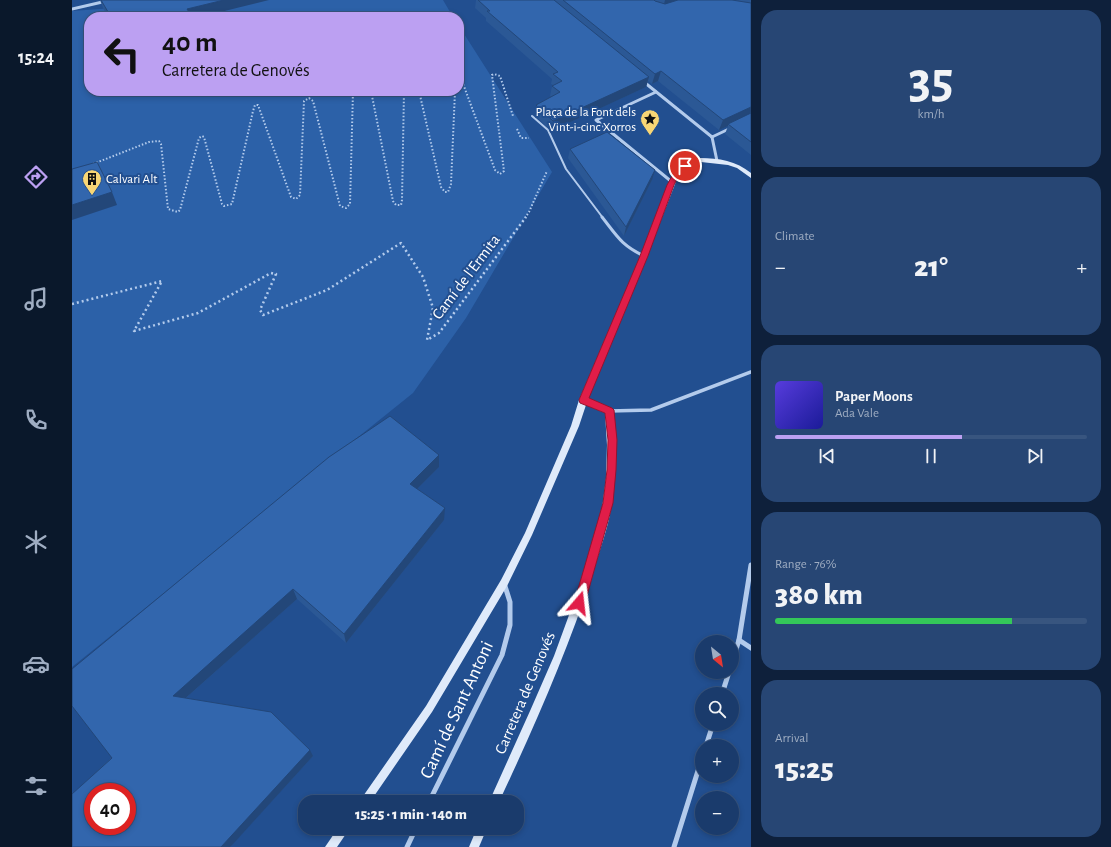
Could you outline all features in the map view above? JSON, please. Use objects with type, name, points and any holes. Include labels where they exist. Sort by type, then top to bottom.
[{"type":"main road","points":[[369,795],[429,709],[504,583],[546,496],[575,426],[583,400],[644,256],[672,182],[680,171],[693,163],[707,160],[729,163],[751,176]]},
{"type":"main road","points":[[583,400],[609,410]]},
{"type":"main road","name":"Carretera de Genovés","points":[[497,795],[552,676],[579,603],[598,541],[608,503],[612,470],[612,440],[609,410]]},
{"type":"main road","points":[[330,847],[339,835]]},
{"type":"main road","points":[[474,847],[479,835]]},
{"type":"street","points":[[72,9],[111,0]]},
{"type":"street","points":[[642,81],[712,137],[716,161]]},
{"type":"street","points":[[656,92],[596,120],[672,182]]},
{"type":"street","points":[[712,137],[738,124]]},
{"type":"street","points":[[609,410],[651,410],[751,372]]},
{"type":"street","points":[[751,565],[739,640],[751,648]]},
{"type":"street","name":"Camí de Sant Antoni","points":[[432,795],[502,655],[510,625],[510,602],[504,583]]},
{"type":"street","points":[[674,847],[695,780]]},
{"type":"street","points":[[407,847],[413,835]]},
{"type":"lane","points":[[532,116],[548,130],[566,168],[620,241],[629,249],[644,256]]},
{"type":"path","points":[[464,85],[495,170],[500,174],[504,171],[492,75],[494,74],[500,76],[515,121]]},
{"type":"path","points":[[86,166],[149,142],[159,142],[161,144],[168,209],[178,212],[180,210],[199,138],[202,136],[204,138],[222,204],[224,206],[230,206],[232,204],[253,111],[255,105],[258,105],[291,197],[296,199],[300,195],[304,101],[310,98],[313,101],[340,206],[346,208],[350,204],[353,96]]},
{"type":"path","points":[[372,96],[393,201],[396,205],[401,205],[404,96]]},
{"type":"path","points":[[420,96],[441,187],[445,192],[448,192],[451,184],[455,96]]},
{"type":"path","points":[[517,129],[521,138],[528,139],[530,136],[532,116]]},
{"type":"path","name":"Camí de l'Ermita","points":[[72,304],[162,281],[134,331],[198,313],[271,273],[276,274],[260,310],[263,315],[327,290],[401,243],[423,277],[433,308],[427,340],[439,333],[529,212],[557,149]]},
{"type":"shaded area","points":[[224,0],[443,0],[450,12],[84,12],[84,96],[464,96],[464,34],[552,172],[466,318],[413,393],[72,667],[72,11]]},
{"type":"building","points":[[101,0],[224,0],[187,9],[189,12],[108,12]]},
{"type":"building","points":[[478,0],[554,0],[649,77],[553,121],[536,105],[560,92],[552,86],[562,81],[553,74],[558,72],[487,11],[490,11]]},
{"type":"building","points":[[563,0],[654,0],[665,4],[678,0],[732,0],[751,3],[751,107],[723,120],[661,71],[655,74]]},
{"type":"building","points":[[751,113],[751,142],[728,124]]},
{"type":"building","points":[[607,132],[655,170],[626,227],[570,149]]},
{"type":"building","points":[[97,162],[112,192],[72,205],[72,169]]},
{"type":"building","points":[[390,416],[439,455],[410,484],[445,508],[344,634],[293,589],[173,696],[271,712],[310,750],[221,847],[72,847],[72,794],[84,783],[84,835],[136,835],[136,783],[84,783],[112,758],[72,706],[72,669],[329,457]]},
{"type":"place","name":"Plaça de la Font dels Vint-i-cinc Xorros","points":[[650,136]]},
{"type":"place","name":"Calvari Alt","points":[[92,196]]},
{"type":"route","points":[[579,603],[608,503],[612,470],[612,440],[609,410],[583,400],[644,256],[670,185],[685,166]]}]
